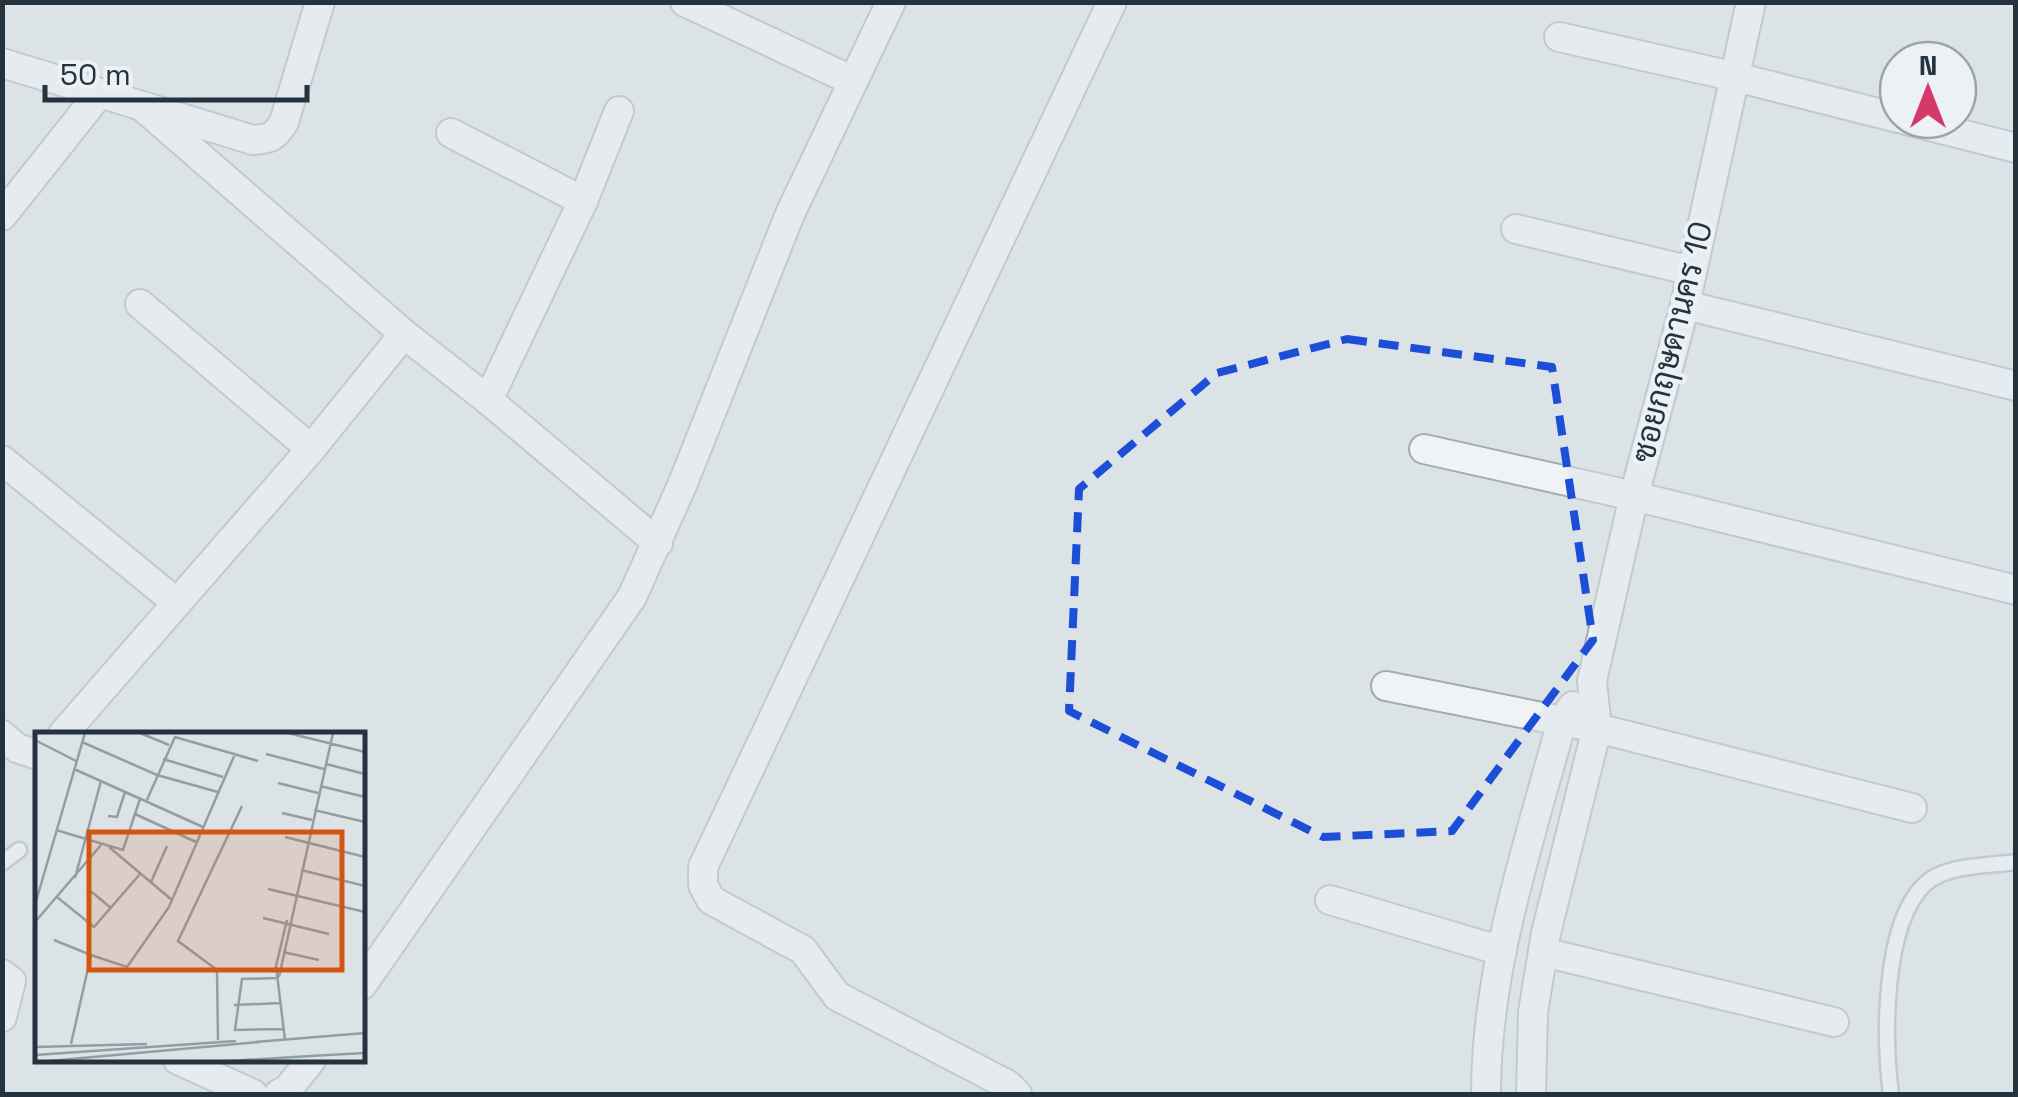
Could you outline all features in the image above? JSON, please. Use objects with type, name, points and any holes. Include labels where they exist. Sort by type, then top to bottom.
[{"type":"street","points":[[2,62],[253,140],[269,139],[284,122],[320,2]]},
{"type":"street","points":[[686,2],[853,82]]},
{"type":"street","points":[[365,980],[632,597],[658,543],[790,214],[891,2]]},
{"type":"street","points":[[1017,1094],[1008,1084],[837,996],[803,950],[711,900],[703,885],[703,867],[1112,2]]},
{"type":"street","name":"ซอยกฤษดานคร 10","points":[[1531,1094],[1532,1012],[1597,728],[1592,681],[1634,496],[1692,271],[1750,2]]},
{"type":"street","points":[[1559,36],[1878,113]]},
{"type":"street","points":[[2,216],[99,94]]},
{"type":"street","points":[[144,108],[404,334],[658,543]]},
{"type":"street","points":[[488,400],[583,201],[619,111]]},
{"type":"street","points":[[450,133],[583,201]]},
{"type":"street","points":[[1978,138],[2016,148]]},
{"type":"street","points":[[1516,229],[1692,271]]},
{"type":"street","points":[[140,304],[311,449]]},
{"type":"street","points":[[1684,304],[2016,386]]},
{"type":"street","points":[[65,732],[311,449],[404,334]]},
{"type":"street","points":[[1424,449],[2016,590]]},
{"type":"street","points":[[2,460],[176,602]]},
{"type":"street","name":"ซอยกฤษดานคร 10","points":[[1486,1094],[1489,1015],[1502,950],[1562,721],[1592,681]]},
{"type":"street","points":[[1386,686],[1597,728],[1912,808]]},
{"type":"street","points":[[2,735],[18,748],[35,753]]},
{"type":"street","points":[[1330,900],[1502,950]]},
{"type":"street","points":[[1543,952],[1834,1022]]},
{"type":"street","points":[[2,1017],[6,977],[35,992]]},
{"type":"street","points":[[182,1062],[253,1094]]},
{"type":"street","points":[[278,1094],[288,1089],[309,1062]]},
{"type":"lane","points":[[2,863],[18,850]]},
{"type":"lane","points":[[1891,1094],[1888,985],[1911,904],[1926,882],[1950,872],[2016,862]]},
{"type":"highlighted area","points":[[1347,339],[1552,367],[1593,640],[1452,831],[1323,837],[1069,711],[1079,489],[1217,373]]}]
